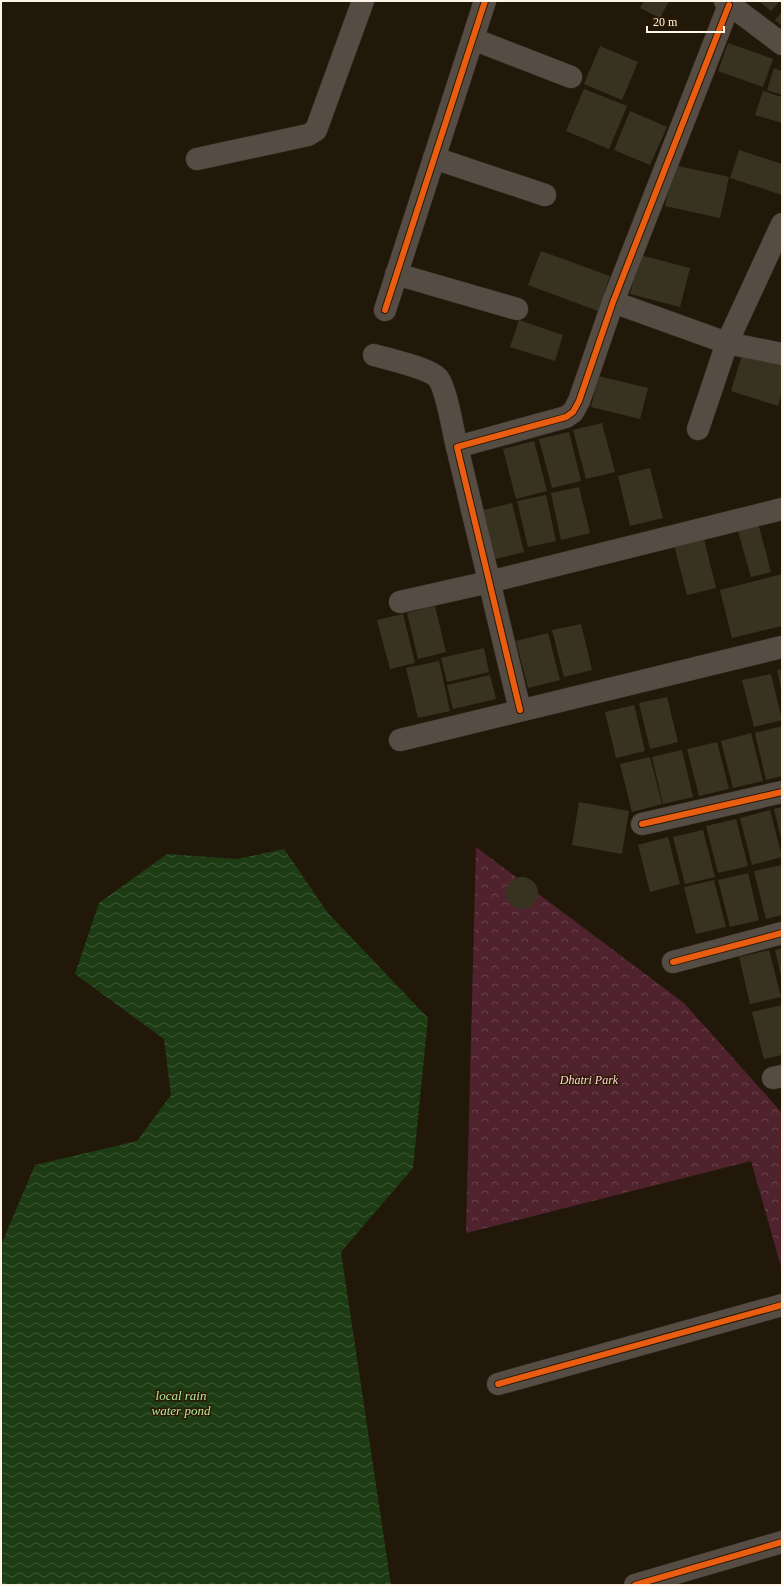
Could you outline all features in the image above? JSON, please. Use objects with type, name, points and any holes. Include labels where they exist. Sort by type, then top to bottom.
[{"type":"street","points":[[197,160],[308,135],[316,130],[363,1]]},
{"type":"street","points":[[385,310],[486,1]]},
{"type":"street","points":[[456,447],[566,417],[573,412],[594,359],[613,302],[727,3],[782,44]]},
{"type":"street","points":[[473,39],[570,77]]},
{"type":"street","points":[[434,158],[545,196]]},
{"type":"street","points":[[698,429],[727,343],[782,224]]},
{"type":"street","points":[[396,274],[517,309]]},
{"type":"street","points":[[613,302],[727,343],[782,354]]},
{"type":"street","points":[[374,355],[420,368],[438,378],[444,393],[520,710]]},
{"type":"street","points":[[400,602],[489,582],[782,509]]},
{"type":"street","points":[[400,740],[782,647]]},
{"type":"street","points":[[642,824],[782,792]]},
{"type":"street","points":[[674,962],[782,933]]},
{"type":"street","points":[[498,1384],[782,1305]]},
{"type":"street","points":[[635,1585],[782,1542]]},
{"type":"green space","name":"Dhatri Park","points":[[476,847],[684,1003],[782,1113],[782,1270],[751,1161],[466,1233]]},
{"type":"water","name":"local rain water pond","points":[[284,849],[328,913],[428,1018],[413,1168],[341,1252],[391,1585],[1,1585],[1,1245],[35,1165],[137,1141],[171,1095],[164,1039],[75,974],[99,903],[167,854],[237,859]]},
{"type":"building","points":[[644,1],[669,1],[660,18],[640,8]]},
{"type":"building","points":[[759,1],[780,1],[771,11]]},
{"type":"building","points":[[782,12],[782,26],[775,20]]},
{"type":"building","points":[[728,43],[773,59],[763,87],[718,71]]},
{"type":"building","points":[[600,46],[638,62],[622,100],[584,84]]},
{"type":"building","points":[[774,68],[782,71],[782,95],[767,90]]},
{"type":"building","points":[[584,89],[627,106],[609,149],[566,131]]},
{"type":"building","points":[[763,91],[782,97],[782,123],[755,115]]},
{"type":"building","points":[[630,111],[667,127],[650,165],[614,150]]},
{"type":"building","points":[[739,150],[782,164],[782,195],[730,178]]},
{"type":"building","points":[[674,165],[729,177],[720,218],[665,206]]},
{"type":"building","points":[[541,251],[610,276],[598,311],[528,285]]},
{"type":"building","points":[[640,255],[690,268],[680,307],[630,294]]},
{"type":"building","points":[[519,320],[563,335],[555,361],[510,347]]},
{"type":"building","points":[[743,352],[782,364],[782,392],[778,406],[731,391]]},
{"type":"building","points":[[598,376],[648,388],[640,419],[591,407]]},
{"type":"building","points":[[602,423],[615,472],[586,479],[573,430]]},
{"type":"building","points":[[569,432],[581,481],[552,488],[539,439]]},
{"type":"building","points":[[534,441],[547,491],[516,499],[503,449]]},
{"type":"building","points":[[650,468],[663,518],[630,526],[618,476]]},
{"type":"building","points":[[579,487],[590,533],[561,540],[551,493]]},
{"type":"building","points":[[546,495],[556,541],[528,547],[517,501]]},
{"type":"building","points":[[512,503],[524,552],[491,560],[479,511]]},
{"type":"building","points":[[758,523],[771,572],[751,577],[737,528]]},
{"type":"building","points":[[704,539],[716,588],[687,595],[674,545]]},
{"type":"building","points":[[782,574],[782,626],[732,638],[720,590]]},
{"type":"building","points":[[435,606],[446,652],[418,659],[407,613]]},
{"type":"building","points":[[403,614],[415,663],[390,669],[377,620]]},
{"type":"building","points":[[581,624],[592,670],[564,677],[552,630]]},
{"type":"building","points":[[548,633],[560,680],[528,688],[516,641]]},
{"type":"building","points":[[484,648],[489,672],[447,682],[441,658]]},
{"type":"building","points":[[439,661],[450,711],[418,718],[406,668]]},
{"type":"building","points":[[782,669],[782,688],[781,688],[777,670]]},
{"type":"building","points":[[771,674],[782,720],[754,727],[742,680]]},
{"type":"building","points":[[490,675],[496,699],[453,709],[447,685]]},
{"type":"building","points":[[667,697],[678,742],[650,749],[639,703]]},
{"type":"building","points":[[634,705],[645,751],[616,758],[605,712]]},
{"type":"building","points":[[782,726],[782,776],[766,780],[755,733]]},
{"type":"building","points":[[751,733],[763,781],[733,788],[721,741]]},
{"type":"building","points":[[717,742],[729,789],[699,796],[687,749]]},
{"type":"building","points":[[682,750],[693,797],[663,804],[652,757]]},
{"type":"building","points":[[650,757],[662,804],[632,812],[620,764]]},
{"type":"building","points":[[579,802],[629,811],[622,854],[572,845]]},
{"type":"building","points":[[782,807],[782,837],[781,838],[774,809]]},
{"type":"building","points":[[770,810],[782,857],[752,865],[740,818]]},
{"type":"building","points":[[736,819],[748,866],[718,873],[706,826]]},
{"type":"building","points":[[703,830],[715,877],[685,884],[673,837]]},
{"type":"building","points":[[668,837],[680,884],[650,892],[638,845]]},
{"type":"building","points":[[782,865],[782,915],[766,919],[754,871]]},
{"type":"building","points":[[748,873],[759,920],[730,927],[718,880]]},
{"type":"building","points":[[522,877],[533,882],[538,893],[533,904],[522,909],[511,904],[506,893],[511,882]]},
{"type":"building","points":[[714,880],[726,927],[696,934],[684,887]]},
{"type":"building","points":[[782,948],[782,976],[781,976],[775,950]]},
{"type":"building","points":[[769,950],[781,997],[750,1004],[739,957]]},
{"type":"building","points":[[782,1005],[782,1055],[764,1059],[752,1012]]},
{"type":"cycle path","points":[[385,310],[485,1]]},
{"type":"cycle path","points":[[520,710],[457,447],[566,417],[573,412],[579,401],[613,302],[729,5]]},
{"type":"cycle path","points":[[642,824],[782,792]]},
{"type":"cycle path","points":[[673,962],[782,933]]},
{"type":"cycle path","points":[[498,1384],[782,1305]]},
{"type":"cycle path","points":[[635,1585],[782,1542]]}]
